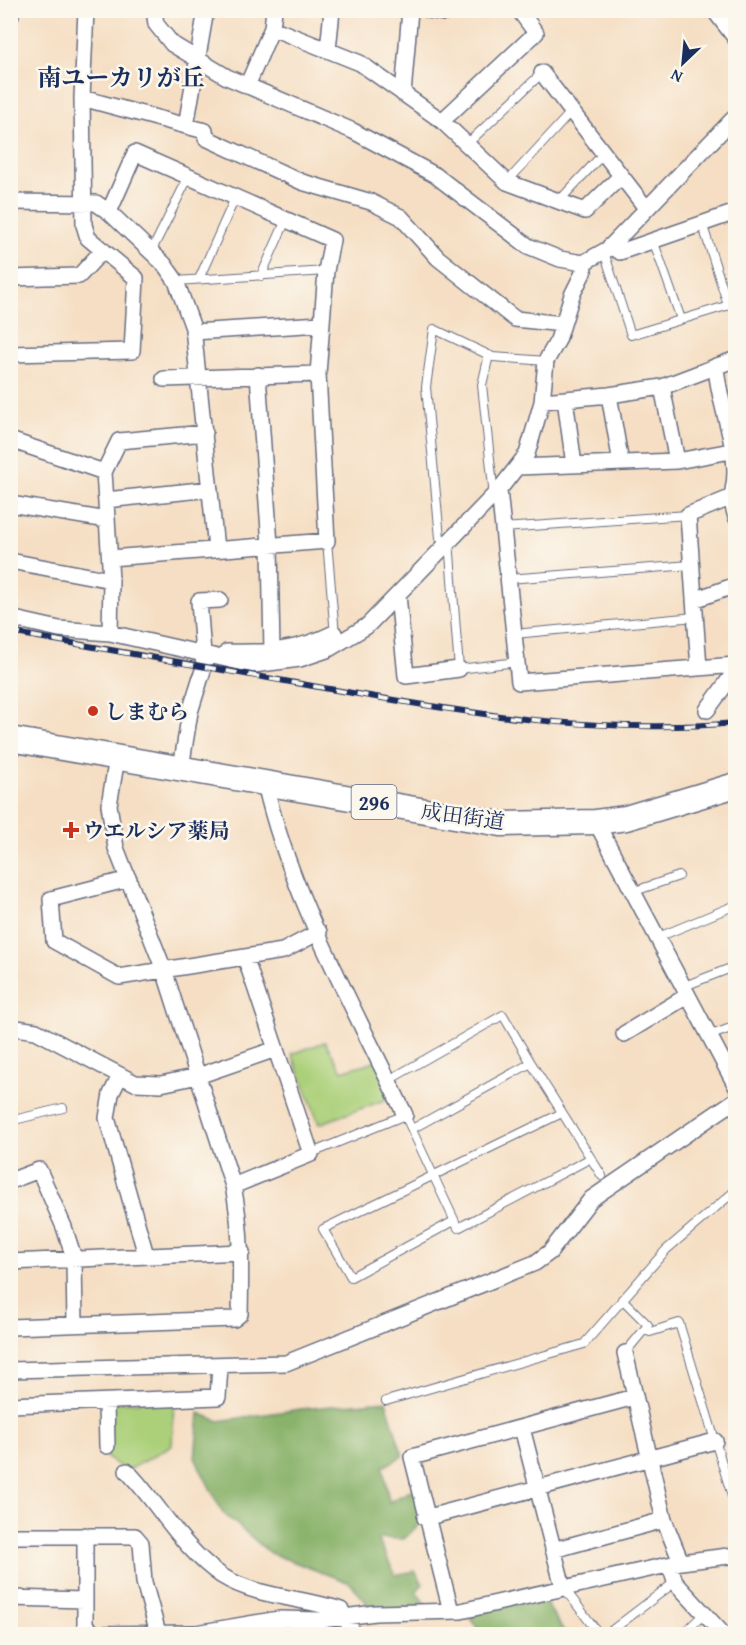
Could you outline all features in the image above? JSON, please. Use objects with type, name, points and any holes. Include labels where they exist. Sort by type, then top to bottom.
[{"type":"highway","name":"成田街道","points":[[10,739],[501,824],[596,822],[626,818],[735,785]]},
{"type":"street","points":[[10,18],[12,10]]},
{"type":"street","points":[[10,354],[132,351],[136,278],[88,238],[81,201],[86,10]]},
{"type":"street","points":[[154,10],[156,24],[172,44],[198,60],[247,86],[353,131],[435,175],[528,246],[560,259],[583,263],[607,249],[735,116]]},
{"type":"street","points":[[186,126],[206,10]]},
{"type":"street","points":[[247,86],[272,28],[274,10]]},
{"type":"street","points":[[328,50],[332,10]]},
{"type":"street","points":[[403,94],[410,10]]},
{"type":"street","points":[[428,10],[444,13],[446,10]]},
{"type":"street","points":[[442,121],[536,33],[519,10]]},
{"type":"street","points":[[718,16],[735,39]]},
{"type":"street","points":[[272,28],[360,63],[442,121],[507,182],[585,211],[620,177]]},
{"type":"street","points":[[542,73],[646,208]]},
{"type":"street","points":[[82,98],[205,131],[206,138],[302,182],[371,202],[401,218],[438,258],[515,319],[563,324]]},
{"type":"street","points":[[109,212],[135,153],[332,240],[326,272],[318,374],[327,541],[110,558]]},
{"type":"street","points":[[10,202],[81,201],[96,203],[109,212],[151,252],[176,281],[193,332],[200,377],[216,549]]},
{"type":"street","points":[[607,249],[620,252],[735,212]]},
{"type":"street","points":[[10,278],[79,276],[103,250]]},
{"type":"street","points":[[10,618],[59,628],[110,633],[210,657],[254,664],[300,659],[335,639],[367,626],[497,493],[527,454],[543,401],[546,361],[584,271],[583,263]]},
{"type":"street","points":[[193,332],[321,324]]},
{"type":"street","points":[[543,401],[662,387],[735,359]]},
{"type":"street","points":[[716,366],[717,387],[730,420],[731,451],[735,472],[730,498],[735,517]]},
{"type":"street","points":[[164,379],[318,374]]},
{"type":"street","points":[[258,375],[270,545],[273,653]]},
{"type":"street","points":[[662,387],[677,461]]},
{"type":"street","points":[[609,395],[621,463]]},
{"type":"street","points":[[565,399],[574,465]]},
{"type":"street","points":[[110,633],[111,580],[104,472],[119,441],[205,434]]},
{"type":"street","points":[[10,440],[104,472]]},
{"type":"street","points":[[518,467],[677,461],[731,451]]},
{"type":"street","points":[[106,500],[210,489]]},
{"type":"street","points":[[497,493],[503,528],[519,682],[735,665]]},
{"type":"street","points":[[699,668],[688,515],[730,498]]},
{"type":"street","points":[[10,504],[107,520]]},
{"type":"street","points":[[10,561],[111,580]]},
{"type":"street","points":[[694,600],[735,585]]},
{"type":"street","points":[[398,595],[405,676],[459,669]]},
{"type":"street","points":[[181,768],[190,712],[210,657],[199,601],[220,600]]},
{"type":"street","points":[[210,657],[223,651],[273,653],[335,639]]},
{"type":"street","points":[[707,710],[735,670]]},
{"type":"street","points":[[10,1327],[234,1320],[240,1314],[242,1252],[239,1216],[233,1186],[164,970],[116,848],[110,826],[109,805],[117,758]]},
{"type":"street","points":[[265,783],[271,809],[301,893],[409,1122]]},
{"type":"street","points":[[596,822],[735,1086]]},
{"type":"street","points":[[129,879],[51,899],[54,941],[119,977],[283,951],[319,932]]},
{"type":"street","points":[[233,1186],[311,1154],[245,957]]},
{"type":"street","points":[[624,1034],[684,992]]},
{"type":"street","points":[[10,1027],[36,1031],[135,1083],[161,1084],[198,1076],[276,1049]]},
{"type":"street","points":[[120,1076],[111,1094],[107,1118],[146,1255]]},
{"type":"street","points":[[10,1370],[220,1366],[298,1360],[535,1263],[550,1252],[591,1198],[735,1100]]},
{"type":"street","points":[[10,1181],[39,1170],[64,1227],[74,1258],[75,1325]]},
{"type":"street","points":[[10,1262],[242,1252]]},
{"type":"street","points":[[625,1353],[676,1563],[675,1582],[723,1635]]},
{"type":"street","points":[[10,1405],[218,1397],[220,1366]]},
{"type":"street","points":[[451,1611],[425,1518],[412,1457],[634,1397]]},
{"type":"street","points":[[106,1403],[107,1446]]},
{"type":"street","points":[[522,1428],[563,1587]]},
{"type":"street","points":[[425,1518],[715,1441]]},
{"type":"street","points":[[128,1471],[148,1492],[176,1534],[224,1577],[264,1592],[337,1609],[346,1618],[354,1635]]},
{"type":"street","points":[[553,1550],[664,1520]]},
{"type":"street","points":[[85,1535],[85,1625],[95,1634],[196,1633],[279,1619],[346,1618],[375,1613],[451,1611],[676,1563],[735,1555]]},
{"type":"street","points":[[10,1536],[135,1536],[141,1543],[144,1582],[158,1633]]},
{"type":"street","points":[[10,1598],[85,1600]]},
{"type":"lane","points":[[718,16],[735,10]]},
{"type":"lane","points":[[467,144],[542,73]]},
{"type":"lane","points":[[507,182],[571,112]]},
{"type":"lane","points":[[558,201],[603,154]]},
{"type":"lane","points":[[151,252],[189,176]]},
{"type":"lane","points":[[199,279],[235,198]]},
{"type":"lane","points":[[261,276],[286,220]]},
{"type":"lane","points":[[607,249],[630,335],[732,304],[702,223]]},
{"type":"lane","points":[[653,240],[681,320]]},
{"type":"lane","points":[[176,281],[326,272]]},
{"type":"lane","points":[[517,662],[459,669],[449,542],[440,537],[426,387],[434,329],[489,355],[546,361]]},
{"type":"lane","points":[[489,355],[482,385],[497,493]]},
{"type":"lane","points":[[503,528],[688,515]]},
{"type":"lane","points":[[327,541],[335,639]]},
{"type":"lane","points":[[508,579],[691,565]]},
{"type":"lane","points":[[514,634],[695,617]]},
{"type":"lane","points":[[632,892],[679,876]]},
{"type":"lane","points":[[656,938],[735,905]]},
{"type":"lane","points":[[684,992],[735,966]]},
{"type":"lane","points":[[389,1080],[503,1015],[602,1176]]},
{"type":"lane","points":[[708,1036],[735,1026]]},
{"type":"lane","points":[[320,1150],[409,1122],[531,1062]]},
{"type":"lane","points":[[10,1121],[63,1108]]},
{"type":"lane","points":[[454,1221],[351,1277],[323,1229],[562,1113]]},
{"type":"lane","points":[[409,1122],[458,1228],[591,1158]]},
{"type":"lane","points":[[386,1401],[584,1344],[666,1250],[735,1190]]},
{"type":"lane","points":[[622,1299],[648,1325],[625,1353]]},
{"type":"lane","points":[[644,1330],[650,1332],[679,1323],[735,1509]]},
{"type":"lane","points":[[606,1635],[675,1582]]},
{"type":"lane","points":[[563,1587],[599,1635]]},
{"type":"lane","points":[[683,1635],[704,1614]]},
{"type":"green space","points":[[325,1042],[342,1071],[379,1060],[396,1096],[319,1124],[292,1054]]},
{"type":"green space","points":[[174,1400],[172,1445],[127,1471],[106,1457],[106,1403]]},
{"type":"green space","points":[[386,1401],[403,1456],[383,1467],[389,1502],[418,1487],[425,1518],[404,1539],[378,1538],[395,1575],[415,1571],[423,1584],[416,1592],[427,1606],[375,1613],[350,1583],[270,1553],[222,1512],[195,1458],[199,1413],[219,1421],[301,1409]]},
{"type":"green space","points":[[541,1596],[566,1634],[484,1634],[468,1616]]},
{"type":"railway","points":[[10,632],[427,706],[478,713],[580,724],[631,726],[736,723]]},
{"type":"place","name":"しまむら","points":[[93,711]]},
{"type":"place","name":"ウエルシア薬局","points":[[71,830]]},
{"type":"district","name":"南ユーカリが丘","points":[[121,77]]}]
